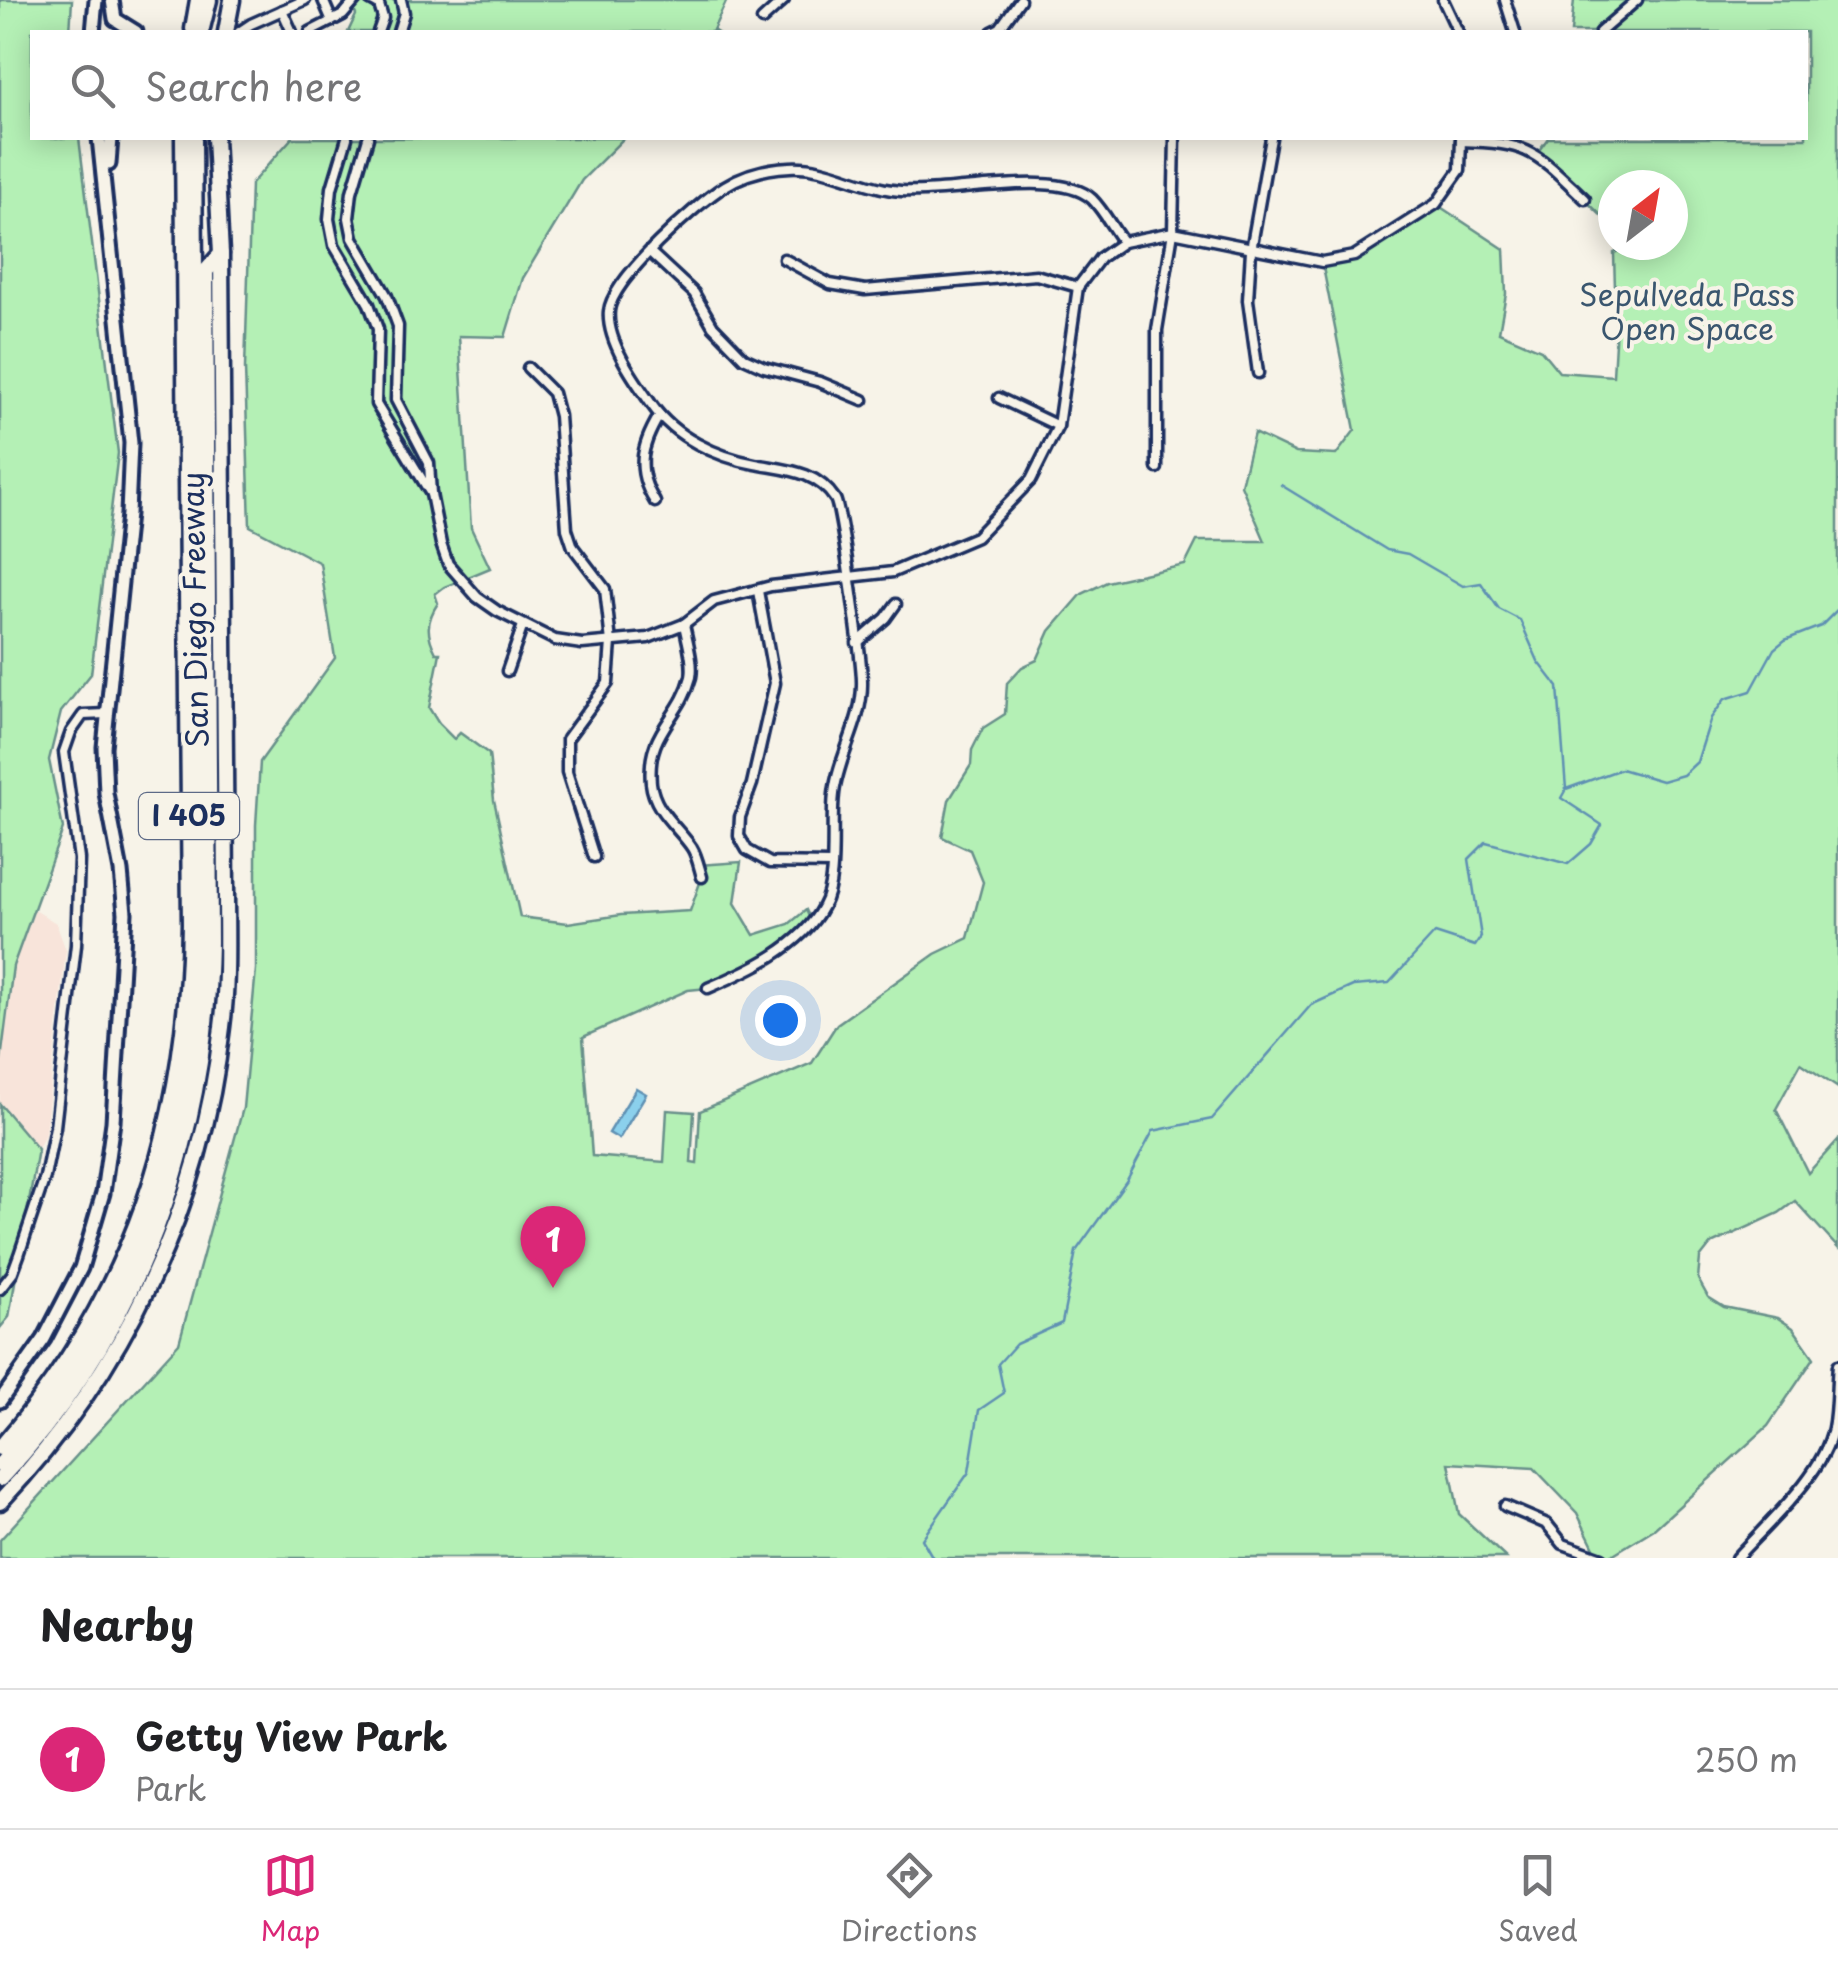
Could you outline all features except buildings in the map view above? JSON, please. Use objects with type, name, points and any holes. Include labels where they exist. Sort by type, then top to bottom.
[{"type":"highway","points":[[192,30],[198,0]]},
{"type":"highway","points":[[202,30],[209,0]]},
{"type":"highway","points":[[226,30],[232,0]]},
{"type":"highway","name":"San Diego Freeway","points":[[0,1448],[69,1358],[121,1260],[163,1144],[183,1048],[190,924],[183,140]]},
{"type":"highway","points":[[0,1464],[24,1438],[103,1321],[164,1179],[188,1084],[196,1028],[200,938],[194,140]]},
{"type":"highway","name":"San Diego Freeway","points":[[0,1502],[76,1411],[150,1286],[189,1187],[215,1078],[226,963],[221,254],[215,140]]},
{"type":"highway","points":[[0,1479],[76,1386],[123,1306],[176,1176],[200,1073],[209,997],[210,942],[206,271],[221,254]]},
{"type":"main road","points":[[93,30],[96,0]]},
{"type":"main road","points":[[112,0],[115,19],[133,30]]},
{"type":"main road","points":[[0,1401],[44,1339],[69,1294],[94,1230],[113,1122],[125,913],[106,793],[106,714],[131,465],[130,421],[99,140]]},
{"type":"main road","points":[[106,193],[111,140]]},
{"type":"street","points":[[243,30],[304,0]]},
{"type":"street","points":[[324,0],[332,21]]},
{"type":"street","points":[[314,30],[332,21],[356,0]]},
{"type":"street","points":[[370,0],[379,6],[382,18],[379,30]]},
{"type":"street","points":[[399,30],[404,13],[401,0]]},
{"type":"street","points":[[762,20],[784,0]]},
{"type":"street","points":[[996,30],[1020,0]]},
{"type":"street","points":[[1443,0],[1457,30]]},
{"type":"street","points":[[1505,0],[1514,30]]},
{"type":"street","points":[[1602,30],[1636,0]]},
{"type":"street","points":[[282,10],[291,30]]},
{"type":"street","points":[[346,140],[332,188],[329,219],[334,245],[369,304],[378,329],[376,404],[431,494]]},
{"type":"street","points":[[367,140],[352,192],[349,218],[353,238],[387,296],[398,326],[396,400],[430,463],[431,494],[448,564],[477,597],[522,625],[555,640],[582,644],[648,638],[684,624],[714,601],[893,572],[976,537],[1031,480],[1058,426],[1078,287],[1100,258],[1123,242],[1173,232],[1322,262],[1354,256],[1436,204],[1460,170],[1461,140]]},
{"type":"street","points":[[1156,468],[1157,330],[1173,232],[1175,140]]},
{"type":"street","points":[[1258,373],[1248,300],[1251,250],[1270,140]]},
{"type":"street","points":[[1476,140],[1505,142],[1537,154],[1585,198]]},
{"type":"street","points":[[708,988],[740,974],[794,940],[825,904],[836,781],[862,686],[857,643],[836,500],[814,478],[794,470],[752,464],[698,444],[660,416],[612,336],[609,312],[614,291],[688,213],[726,184],[754,173],[790,167],[828,170],[874,187],[902,192],[1040,184],[1068,187],[1091,198],[1123,242]]},
{"type":"street","points":[[650,252],[694,293],[714,326],[744,358],[863,400]]},
{"type":"street","points":[[784,260],[830,284],[865,290],[1036,275],[1078,287]]},
{"type":"street","points":[[528,368],[553,393],[559,416],[572,547],[605,589],[612,642],[608,683],[567,739],[567,772],[594,857]]},
{"type":"street","points":[[998,398],[1058,426]]},
{"type":"street","points":[[655,502],[645,485],[641,458],[644,441],[660,416]]},
{"type":"street","points":[[758,591],[775,683],[752,784],[738,826],[739,836],[747,850],[770,863],[830,864]]},
{"type":"street","points":[[857,643],[896,604]]},
{"type":"street","points":[[684,624],[692,672],[655,741],[650,765],[652,790],[663,814],[694,850],[702,877]]},
{"type":"street","points":[[507,671],[522,625]]},
{"type":"street","points":[[0,1289],[12,1274],[45,1177],[58,1107],[76,945],[79,859],[64,752],[83,715],[106,714]]},
{"type":"street","points":[[1736,1558],[1802,1485],[1827,1446],[1834,1428],[1838,1365]]},
{"type":"street","points":[[1506,1506],[1546,1524],[1563,1544],[1602,1558]]},
{"type":"shaded area","points":[[33,909],[56,923],[66,950],[45,1134],[38,1149],[0,1104],[0,1068],[13,966]]},
{"type":"green space","points":[[0,0],[72,0],[70,30],[30,30],[30,140],[79,140],[118,453],[91,674],[61,712],[49,760],[63,829],[13,966],[0,1068]]},
{"type":"green space","points":[[350,0],[727,0],[713,30],[349,30],[356,15]]},
{"type":"green space","name":"Sepulveda Pass Open Space","points":[[1574,0],[1838,0],[1838,1088],[1801,1063],[1776,1109],[1808,1173],[1838,1140],[1838,1248],[1795,1201],[1779,1213],[1711,1244],[1700,1258],[1698,1279],[1708,1297],[1724,1307],[1778,1318],[1793,1328],[1814,1358],[1768,1426],[1654,1529],[1607,1558],[1599,1558],[1577,1513],[1534,1468],[1449,1463],[1459,1514],[1506,1558],[0,1558],[0,1540],[179,1343],[243,1108],[256,969],[260,762],[335,658],[320,563],[250,526],[245,368],[251,184],[290,140],[622,140],[582,180],[523,278],[505,337],[459,336],[471,528],[490,568],[435,594],[438,603],[429,622],[429,634],[436,653],[440,653],[429,708],[454,739],[460,733],[489,754],[494,800],[520,917],[568,923],[690,911],[702,877],[699,865],[741,862],[735,903],[754,935],[789,924],[806,910],[812,923],[794,940],[740,974],[708,988],[688,990],[583,1037],[592,1156],[664,1162],[667,1110],[694,1112],[691,1163],[697,1164],[700,1111],[812,1063],[837,1024],[935,954],[968,938],[983,882],[970,850],[942,837],[949,800],[971,765],[972,750],[983,728],[1005,714],[1007,683],[1022,667],[1037,660],[1050,631],[1082,594],[1107,582],[1185,565],[1197,541],[1265,541],[1241,485],[1254,433],[1296,453],[1336,455],[1355,430],[1322,262],[1354,256],[1436,204],[1504,249],[1506,294],[1499,332],[1541,350],[1559,372],[1613,376],[1614,260],[1688,260],[1688,170],[1598,170],[1598,212],[1537,153],[1547,140],[1808,140],[1808,30],[1571,30]]},
{"type":"green space","points":[[0,1104],[38,1149],[9,1317],[0,1328]]},
{"type":"water","points":[[636,1088],[646,1094],[619,1139],[609,1133]]},
{"type":"waterway","points":[[1281,485],[1387,550],[1408,554],[1463,586],[1481,583],[1499,609],[1520,620],[1538,661],[1558,687],[1566,789]]},
{"type":"waterway","points":[[933,1558],[922,1539],[969,1472],[979,1410],[1004,1393],[998,1364],[1016,1344],[1062,1323],[1076,1251],[1127,1180],[1153,1131],[1212,1119],[1311,1005],[1353,986],[1389,983],[1435,933],[1475,946],[1481,937],[1469,859],[1486,842],[1568,864],[1591,844],[1602,825],[1561,798],[1566,789],[1621,769],[1662,781],[1683,775],[1697,762],[1711,718],[1725,699],[1751,691],[1774,649],[1785,640],[1821,626],[1838,609]]},
{"type":"place","name":"Getty View Park","points":[[553,1288]]}]
